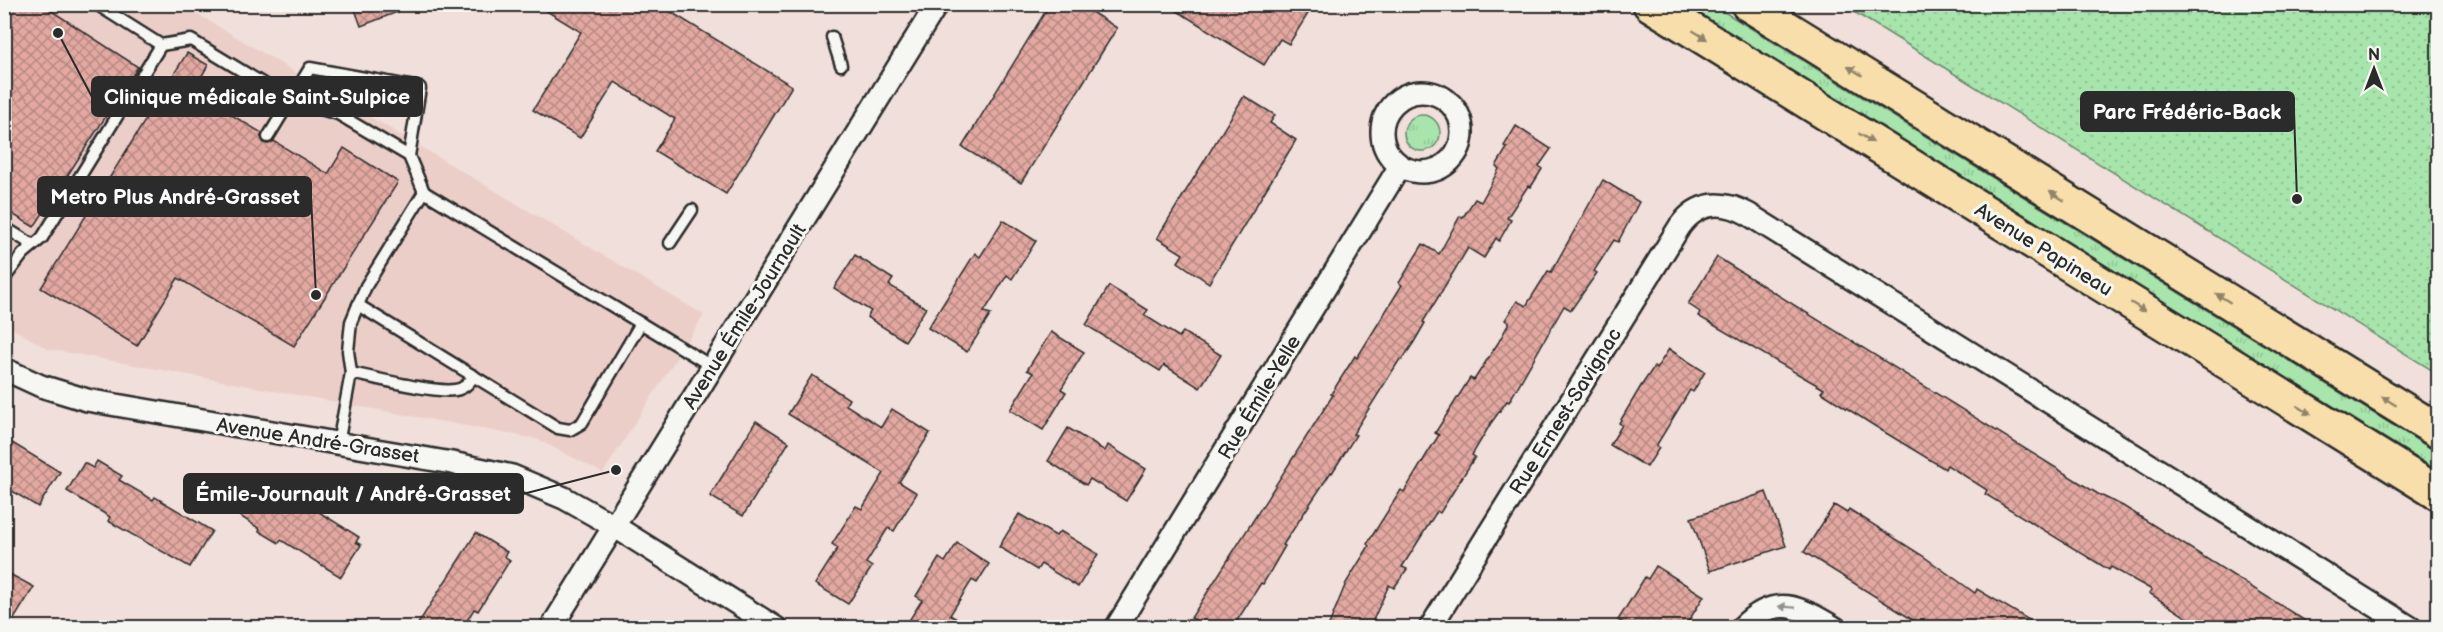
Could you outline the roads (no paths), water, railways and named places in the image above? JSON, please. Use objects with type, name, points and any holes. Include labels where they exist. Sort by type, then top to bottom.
[{"type":"main road","name":"Avenue Papineau","points":[[1650,4],[2439,493]]},
{"type":"main road","points":[[1748,4],[2439,431]]},
{"type":"street","name":"Avenue Émile-Journault","points":[[551,627],[937,4]]},
{"type":"street","name":"Rue Émile-Yelle","points":[[1116,627],[1400,166]]},
{"type":"street","name":"Rue Ernest-Savignac","points":[[1430,627],[1680,226],[1690,214],[1708,205],[1725,204],[1748,214],[2411,627]]},
{"type":"street","name":"Avenue André-Grasset","points":[[4,369],[41,386],[87,400],[443,461],[512,476],[564,498],[614,526],[776,627]]},
{"type":"street","points":[[1741,627],[1760,611],[1785,605],[1802,609],[1834,627]]},
{"type":"lane","points":[[96,4],[161,45],[191,40],[290,100],[338,114],[409,156]]},
{"type":"lane","points":[[832,37],[841,65]]},
{"type":"lane","points":[[4,279],[23,254],[42,238],[161,45]]},
{"type":"lane","points":[[267,137],[310,68],[420,88],[409,156],[424,192],[713,367]]},
{"type":"lane","points":[[338,444],[351,373],[349,332],[358,305],[366,286],[424,192]]},
{"type":"lane","points":[[670,243],[692,210]]},
{"type":"lane","points":[[4,227],[33,245]]},
{"type":"lane","points":[[358,305],[558,428],[570,430],[582,423],[641,323]]},
{"type":"lane","points":[[351,373],[455,390],[463,387],[474,376]]},
{"type":"place","name":"Clinique médicale Saint-Sulpice","points":[[58,33]]},
{"type":"place","name":"Parc Frédéric-Back","points":[[2297,199]]},
{"type":"place","name":"Metro Plus André-Grasset","points":[[316,295]]},
{"type":"place","name":"Émile-Journault / André-Grasset","points":[[616,470]]}]
